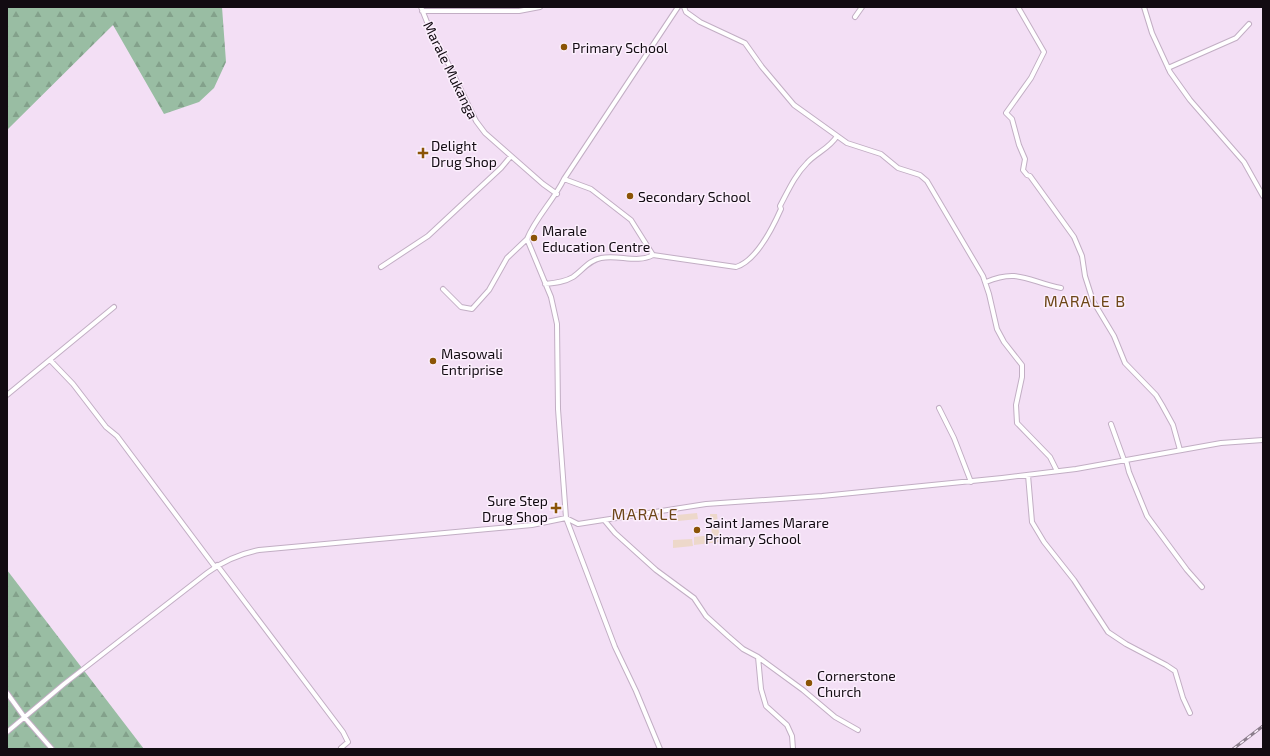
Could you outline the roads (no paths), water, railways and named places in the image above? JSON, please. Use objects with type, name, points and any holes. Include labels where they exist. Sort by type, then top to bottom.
[{"type":"street","points":[[422,9],[519,11],[540,7]]},
{"type":"street","points":[[443,289],[462,306],[468,309],[476,307],[489,290],[507,258],[526,239],[532,227],[557,194],[564,179],[678,7]]},
{"type":"street","points":[[684,7],[686,12],[700,22],[745,43],[762,67],[794,105],[837,136],[850,144],[881,154],[898,168],[920,175],[924,178],[944,208],[986,282],[997,329],[1004,342],[1020,361],[1023,369],[1016,405],[1017,422],[1050,457],[1057,471]]},
{"type":"street","points":[[855,17],[862,7]]},
{"type":"street","points":[[1018,7],[1044,52],[1031,78],[1006,113],[1012,119],[1019,145],[1025,159],[1023,170],[1030,176],[1074,237],[1082,256],[1085,276],[1095,305],[1114,336],[1126,363],[1156,394],[1173,426],[1180,450]]},
{"type":"street","points":[[1144,7],[1152,33],[1168,68],[1190,100],[1244,162],[1263,196]]},
{"type":"street","name":"Marale Mukanga","points":[[422,9],[433,37],[445,57],[476,121],[485,133],[543,184],[557,194]]},
{"type":"street","points":[[1168,68],[1236,38],[1249,24]]},
{"type":"street","points":[[546,284],[568,280],[593,261],[600,258],[622,257],[638,260],[653,255],[731,267],[744,264],[751,258],[773,227],[781,210],[780,206],[801,170],[807,162],[831,144],[837,136]]},
{"type":"street","points":[[380,267],[428,236],[501,168],[511,156]]},
{"type":"street","points":[[564,179],[591,189],[631,220],[653,255]]},
{"type":"street","points":[[526,239],[551,297],[557,324],[558,409],[566,518],[615,647],[636,691],[660,749]]},
{"type":"street","points":[[986,282],[1012,275],[1030,278],[1048,286],[1061,288]]},
{"type":"street","points":[[7,395],[114,307]]},
{"type":"street","points":[[50,360],[73,384],[106,427],[117,436],[343,732],[348,742],[341,748]]},
{"type":"street","points":[[939,408],[954,438],[971,482]]},
{"type":"street","points":[[1111,424],[1129,472],[1148,516],[1175,555],[1202,587]]},
{"type":"street","points":[[7,732],[64,684],[216,566],[242,554],[259,550],[532,525],[566,518],[578,524],[605,521],[706,504],[822,496],[971,482],[1057,471],[1226,442],[1263,440]]},
{"type":"street","points":[[1028,475],[1032,522],[1044,542],[1074,580],[1108,632],[1126,644],[1175,671],[1183,698],[1190,713]]},
{"type":"street","points":[[605,521],[615,533],[656,570],[694,598],[706,616],[743,649],[758,657],[803,690],[835,717],[858,730]]},
{"type":"street","points":[[758,657],[761,689],[766,706],[787,725],[792,736],[793,749]]},
{"type":"street","points":[[7,693],[25,718],[52,749]]},
{"type":"railway","points":[[1233,749],[1263,726]]},
{"type":"place","name":"Primary School","points":[[564,47]]},
{"type":"place","name":"Delight Drug Shop","points":[[423,153]]},
{"type":"place","name":"Secondary School","points":[[630,196]]},
{"type":"place","name":"Marale Education Centre","points":[[534,238]]},
{"type":"place","name":"Masowali Entriprise","points":[[433,361]]},
{"type":"place","name":"Sure Step Drug Shop","points":[[556,508]]},
{"type":"place","name":"Saint James Marare Primary School","points":[[697,530]]},
{"type":"place","name":"Cornerstone Church","points":[[809,683]]},
{"type":"district","name":"MARALE B","points":[[1085,300]]},
{"type":"district","name":"MARALE","points":[[645,513]]}]
